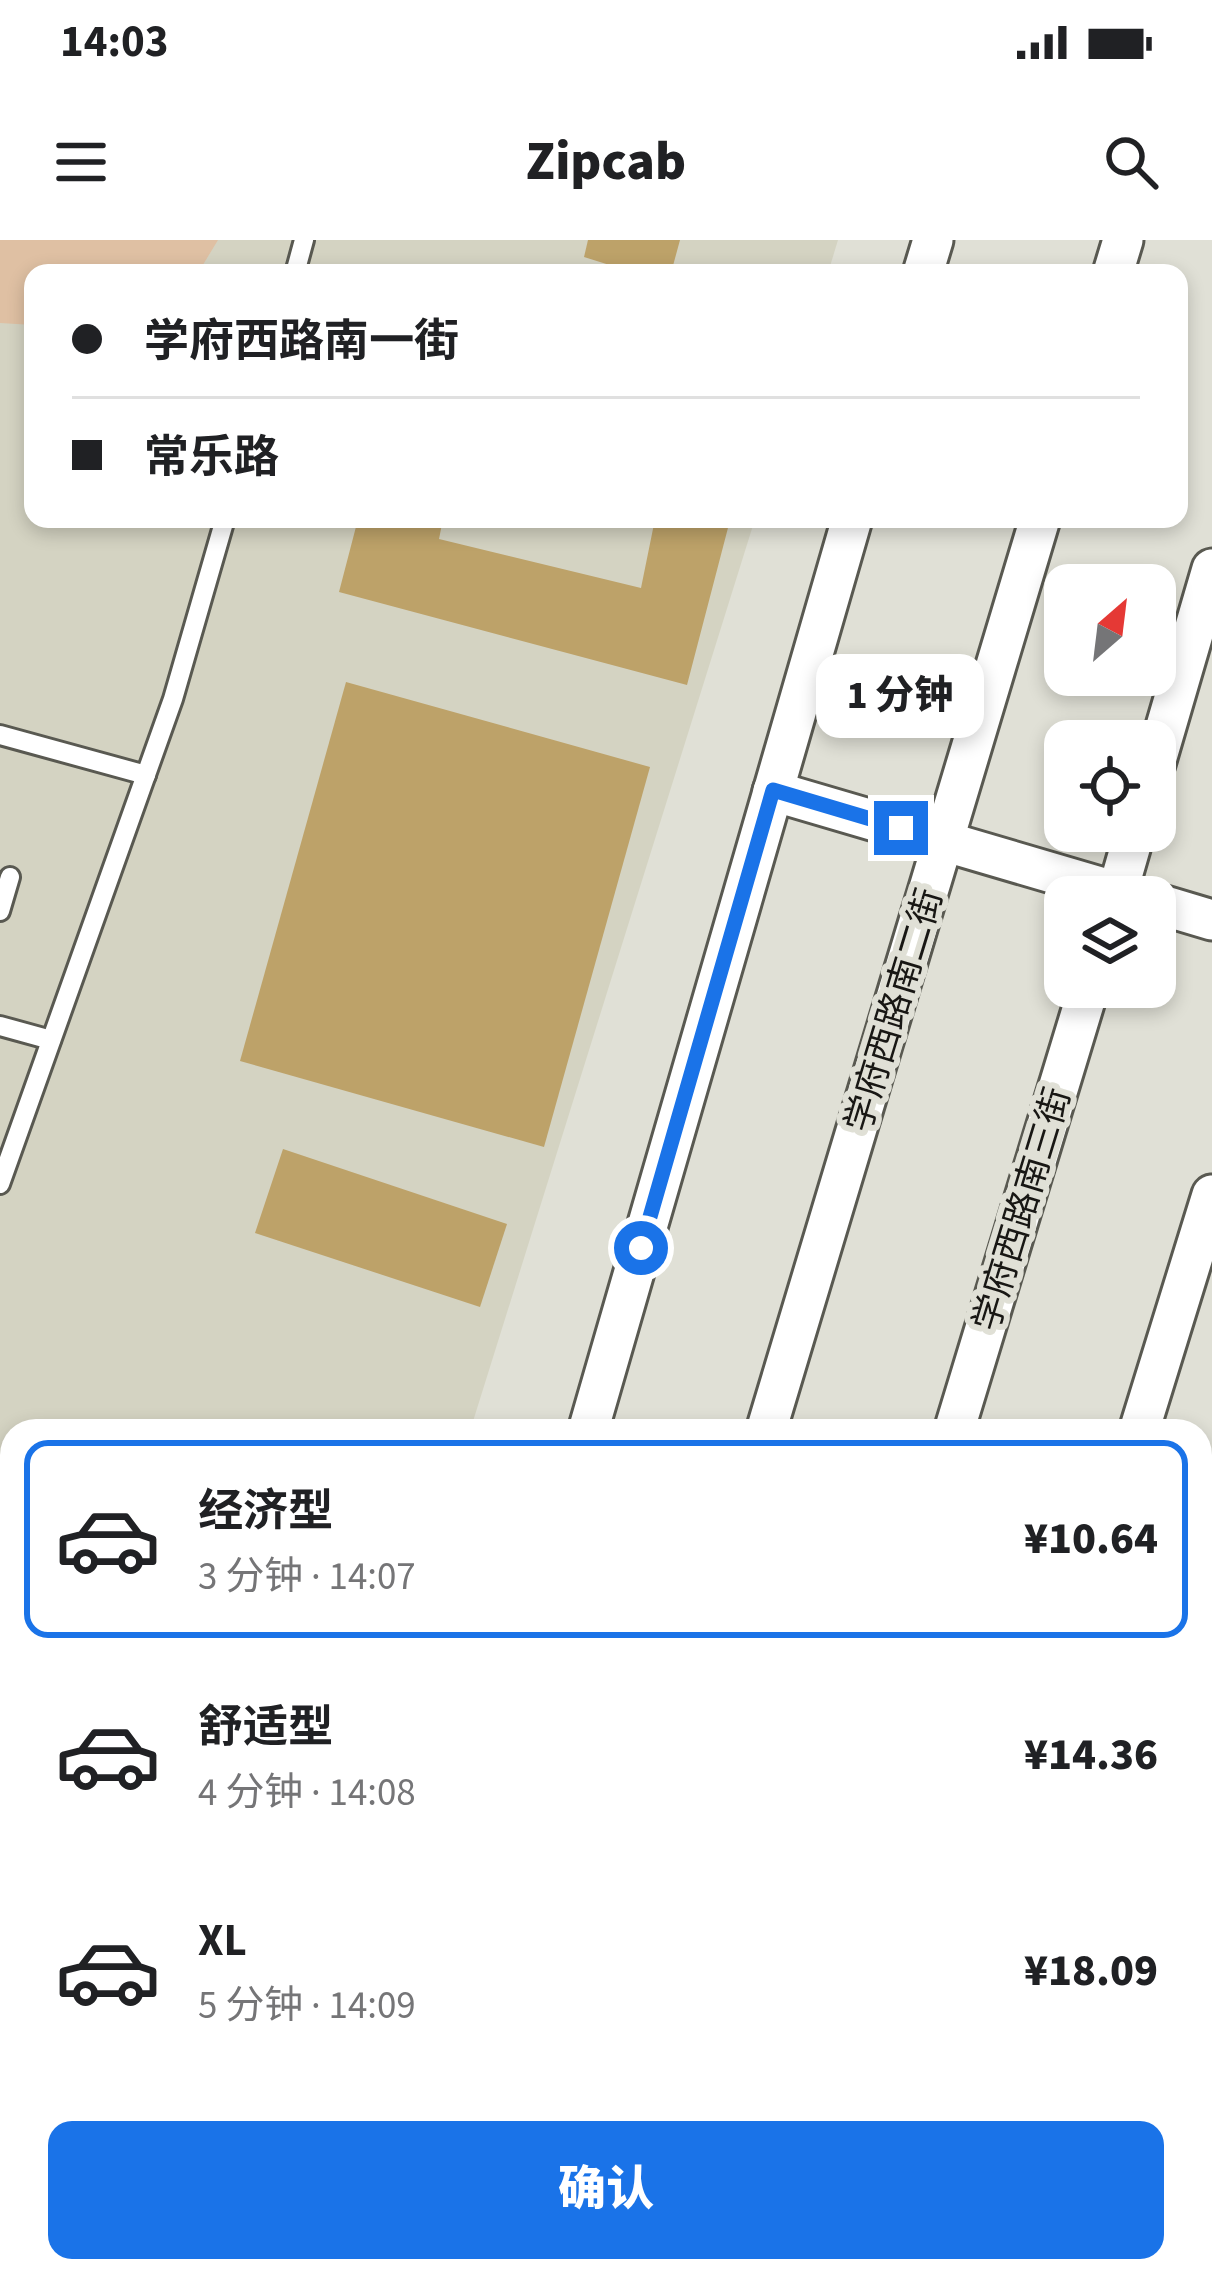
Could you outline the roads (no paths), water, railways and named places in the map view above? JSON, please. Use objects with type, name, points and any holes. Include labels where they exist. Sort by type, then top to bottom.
[{"type":"street","points":[[591,1419],[849,528]]},
{"type":"street","name":"学府西路南二街","points":[[770,1419],[1037,528]]},
{"type":"street","points":[[1168,720],[1212,569]]},
{"type":"street","points":[[773,790],[1061,876]]},
{"type":"street","points":[[1176,910],[1212,920]]},
{"type":"street","name":"学府西路南三街","points":[[957,1419],[1083,1008]]},
{"type":"street","points":[[1143,1419],[1212,1195]]},
{"type":"lane","points":[[0,1184],[146,775],[221,528]]},
{"type":"lane","points":[[0,735],[146,775]]},
{"type":"lane","points":[[0,911],[10,877]]},
{"type":"lane","points":[[0,1026],[51,1040]]}]
